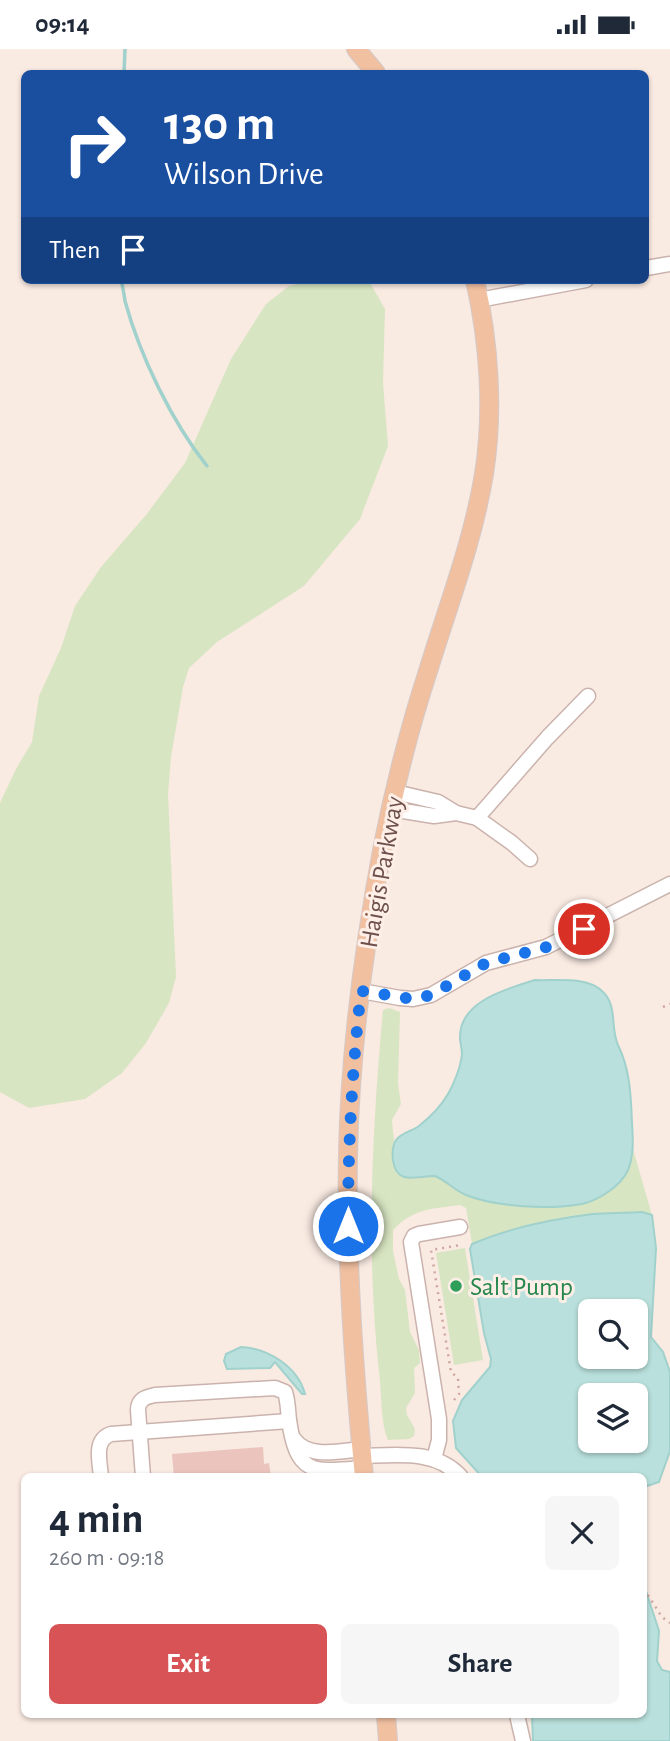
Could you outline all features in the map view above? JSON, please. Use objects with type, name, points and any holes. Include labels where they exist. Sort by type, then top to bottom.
[{"type":"main road","points":[[356,49],[374,70]]},
{"type":"main road","name":"Haigis Parkway","points":[[363,1463],[349,1285],[348,1226],[351,1101],[361,991],[368,931],[393,800],[428,668],[471,535],[484,472],[489,415],[486,351],[476,284]]},
{"type":"main road","points":[[386,1718],[388,1741]]},
{"type":"street","points":[[649,268],[670,264]]},
{"type":"street","points":[[480,300],[565,284]]},
{"type":"street","points":[[477,818],[588,696]]},
{"type":"street","points":[[393,800],[434,816],[456,813],[477,818],[530,859]]},
{"type":"street","points":[[361,991],[413,999],[431,995],[486,963],[547,947],[670,884]]},
{"type":"street","points":[[434,1459],[440,1433],[439,1419],[411,1241],[419,1234],[460,1227]]},
{"type":"street","points":[[143,1473],[139,1403],[144,1398],[155,1395],[279,1388],[287,1397],[297,1454],[310,1466],[326,1470],[416,1455],[434,1459],[456,1473]]},
{"type":"street","points":[[101,1473],[99,1445],[102,1439],[111,1434],[291,1428]]},
{"type":"street","points":[[518,1718],[523,1741]]},
{"type":"path","points":[[663,1007],[670,1004]]},
{"type":"path","points":[[454,1400],[459,1394],[458,1378],[451,1372],[445,1320],[431,1250],[451,1249],[461,1245]]},
{"type":"path","points":[[647,1594],[670,1623]]},
{"type":"green space","points":[[371,284],[385,309],[383,383],[388,446],[360,519],[304,586],[217,642],[189,668],[183,687],[171,757],[168,794],[176,977],[169,1003],[146,1043],[122,1073],[85,1099],[29,1108],[0,1092],[0,803],[32,742],[39,696],[61,648],[75,606],[101,567],[146,515],[185,463],[231,359],[266,304],[289,286]]},
{"type":"green space","points":[[389,1008],[400,1012],[398,1084],[401,1104],[392,1120],[392,1158],[413,1179],[435,1176],[467,1196],[500,1204],[560,1206],[580,1203],[610,1191],[625,1172],[633,1149],[652,1215],[614,1212],[562,1219],[510,1231],[472,1244],[466,1208],[460,1205],[432,1209],[408,1217],[393,1230],[393,1251],[399,1279],[405,1290],[410,1332],[419,1350],[420,1363],[414,1368],[415,1393],[406,1408],[415,1429],[414,1436],[409,1439],[388,1440],[382,1416],[375,1327],[372,1191],[383,1010]]},
{"type":"green space","name":"Salt Pump","points":[[465,1248],[483,1360],[454,1365],[436,1253]]},
{"type":"water","points":[[535,980],[588,983],[602,991],[610,1003],[630,1093],[633,1147],[625,1176],[609,1191],[589,1202],[539,1207],[507,1205],[478,1199],[462,1193],[435,1176],[408,1178],[398,1173],[393,1158],[395,1142],[427,1119],[448,1094],[460,1064],[460,1038],[467,1015],[487,999]]},
{"type":"water","points":[[642,1212],[652,1215],[656,1248],[651,1337],[663,1352],[670,1372],[670,1451],[659,1482],[647,1486],[647,1473],[478,1473],[456,1448],[453,1421],[462,1400],[490,1367],[491,1359],[470,1249],[472,1244],[501,1233],[546,1221],[593,1214]]},
{"type":"water","points":[[241,1347],[261,1351],[280,1361],[296,1375],[305,1394],[302,1394],[275,1362],[270,1368],[227,1369],[224,1361],[226,1354]]},
{"type":"water","points":[[647,1594],[659,1631],[657,1661],[662,1670],[670,1672],[670,1741],[533,1741],[532,1718],[647,1718]]},
{"type":"building","points":[[263,1447],[264,1464],[269,1463],[270,1473],[174,1473],[172,1454]]},
{"type":"waterway","points":[[124,70],[125,49]]},
{"type":"waterway","points":[[122,284],[131,322],[148,366],[170,409],[207,466]]},
{"type":"place","name":"Salt Pump","points":[[456,1286]]},
{"type":"route","points":[[348,1226],[351,1088],[361,991],[413,999],[431,995],[486,963],[547,947],[584,929]]}]
